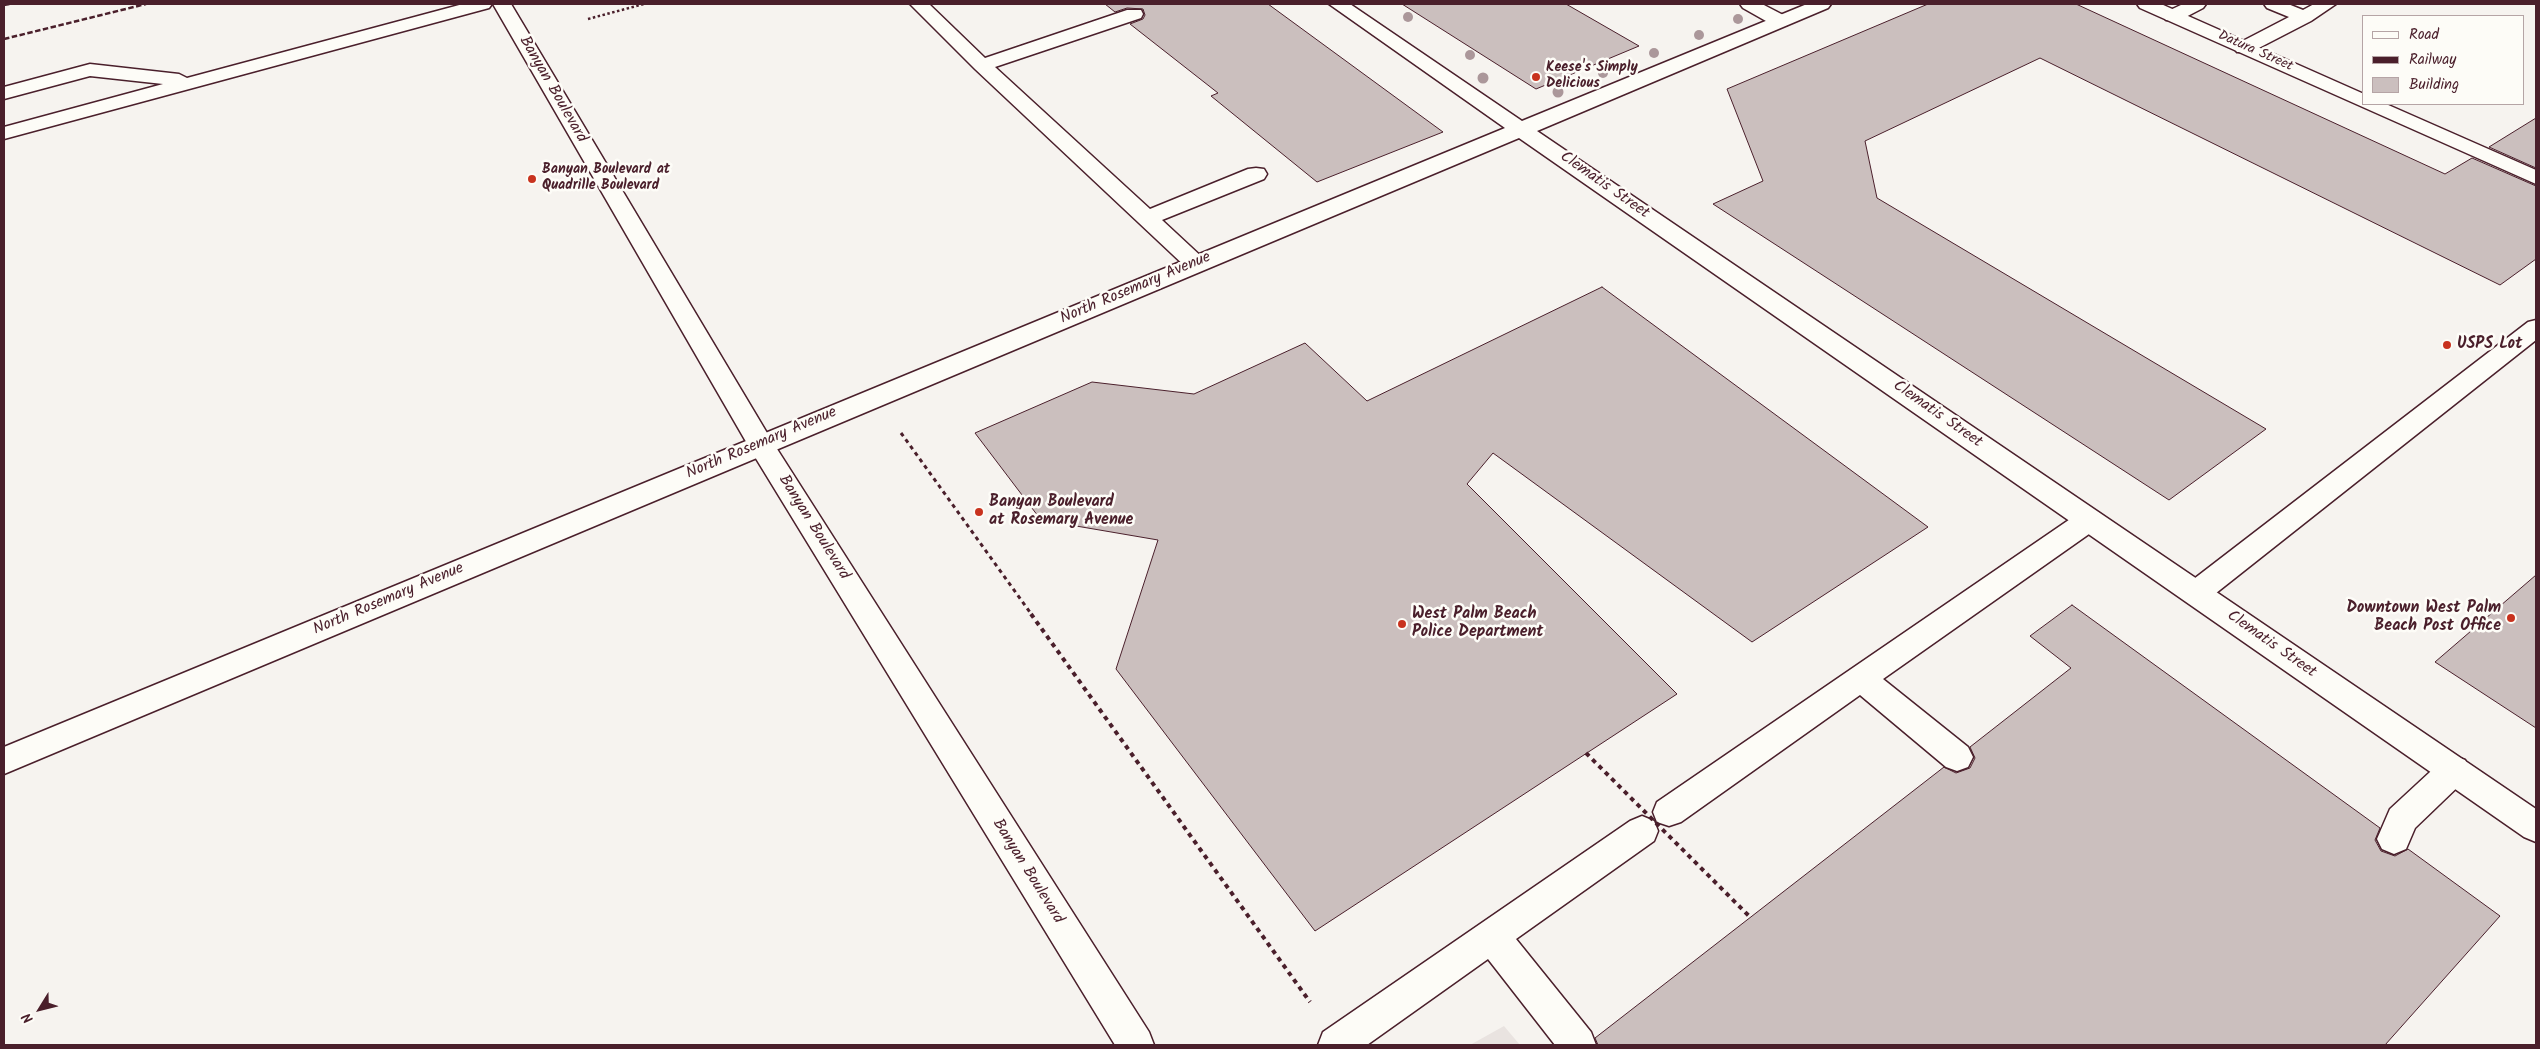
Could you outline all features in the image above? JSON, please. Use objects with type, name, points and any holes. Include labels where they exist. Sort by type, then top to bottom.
[{"type":"street","points":[[4,133],[483,4]]},
{"type":"street","name":"Banyan Boulevard","points":[[502,4],[761,445],[1136,1045]]},
{"type":"street","points":[[920,4],[982,65],[1196,264]]},
{"type":"street","name":"Clematis Street","points":[[1338,4],[2536,827]]},
{"type":"street","points":[[1749,4],[1780,21]]},
{"type":"street","name":"North Rosemary Avenue","points":[[4,761],[1822,4]]},
{"type":"street","name":"Datura Street","points":[[2146,4],[2362,100]]},
{"type":"street","points":[[2173,16],[2197,4]]},
{"type":"street","points":[[2273,4],[2304,17]]},
{"type":"street","points":[[2244,48],[2328,4]]},
{"type":"street","points":[[982,65],[1134,14]]},
{"type":"street","points":[[4,93],[90,70],[193,82]]},
{"type":"street","points":[[2372,105],[2536,178]]},
{"type":"street","points":[[1148,218],[1256,174]]},
{"type":"street","points":[[2196,593],[2536,328]]},
{"type":"street","points":[[1338,1044],[2089,520]]},
{"type":"street","points":[[1862,678],[1957,757]]},
{"type":"street","points":[[2394,839],[2402,819],[2454,770]]},
{"type":"street","points":[[1492,936],[1578,1045]]},
{"type":"path","points":[[588,19],[644,4]]},
{"type":"path","points":[[901,433],[1338,1044]]},
{"type":"path","points":[[1586,752],[1750,917]]},
{"type":"shaded area","points":[[1504,1026],[1520,1045],[1470,1045]]},
{"type":"building","points":[[1105,4],[1268,4],[1443,132],[1317,182],[1211,96],[1218,93],[1130,24],[1143,19],[1145,15],[1143,9],[1127,8],[1115,12]]},
{"type":"building","points":[[1402,4],[1566,4],[1639,46],[1536,89]]},
{"type":"building","points":[[1928,4],[2076,4],[2445,174],[2472,158],[2536,186],[2536,259],[2500,285],[2040,58],[1865,141],[1877,198],[2266,429],[2169,500],[1713,204],[1763,181],[1727,89]]},
{"type":"building","points":[[2536,118],[2536,168],[2489,147]]},
{"type":"building","name":"West Palm Beach Police Department","points":[[1602,287],[1928,527],[1752,642],[1493,453],[1467,484],[1677,694],[1315,931],[1116,669],[1158,540],[1041,520],[975,433],[1092,382],[1194,394],[1305,343],[1367,401]]},
{"type":"building","name":"Downtown West Palm Beach Post Office","points":[[2536,575],[2536,728],[2435,662]]},
{"type":"building","points":[[2072,605],[2380,828],[2375,840],[2381,851],[2395,856],[2408,849],[2500,916],[2385,1045],[1598,1045],[1595,1038],[1944,767],[1956,773],[1970,768],[1975,758],[1970,747],[2071,668],[2030,636]]},
{"type":"railway","points":[[4,5],[10,4]]},
{"type":"railway","points":[[4,39],[146,4]]},
{"type":"place","name":"Keese's Simply Delicious","points":[[1536,77]]},
{"type":"place","name":"Banyan Boulevard at Quadrille Boulevard","points":[[532,179]]},
{"type":"place","name":"USPS Lot","points":[[2447,345]]},
{"type":"place","name":"Banyan Boulevard at Rosemary Avenue","points":[[979,512]]},
{"type":"place","name":"Downtown West Palm Beach Post Office","points":[[2511,618]]},
{"type":"place","name":"West Palm Beach Police Department","points":[[1402,624]]}]
